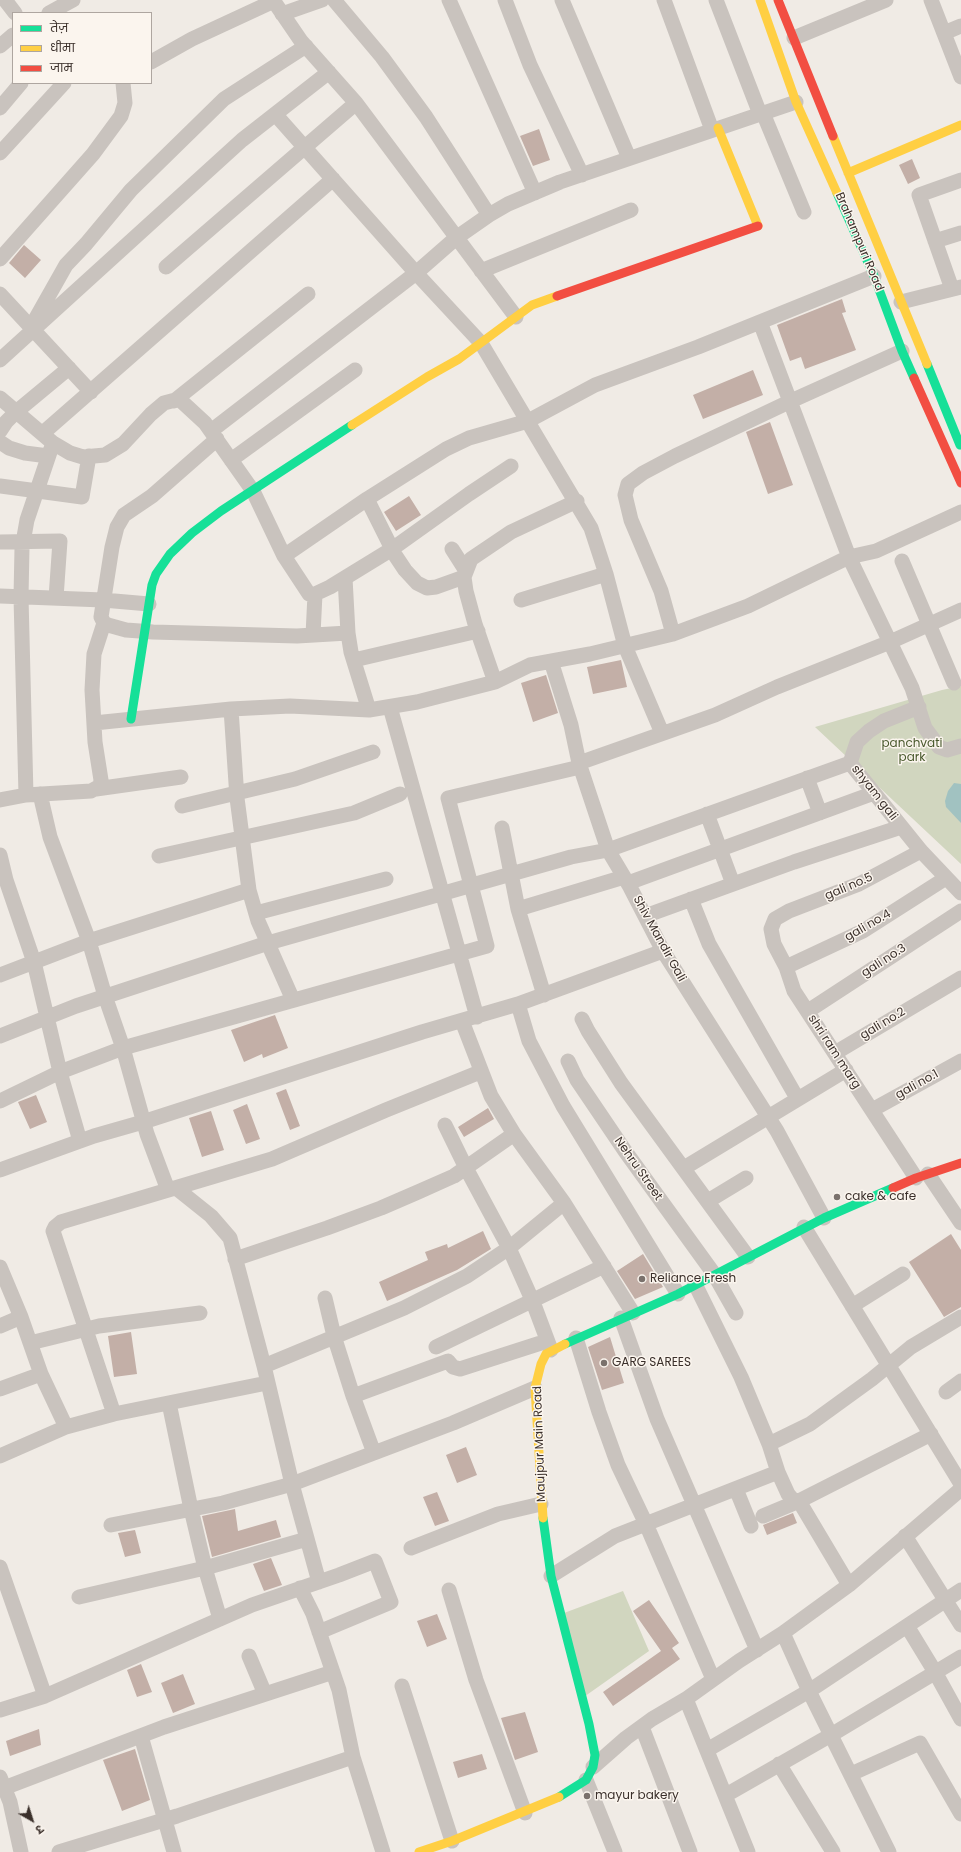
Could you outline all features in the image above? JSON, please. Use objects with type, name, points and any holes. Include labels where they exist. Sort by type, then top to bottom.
[{"type":"street","points":[[5,0],[15,12]]},
{"type":"street","points":[[50,12],[73,0]]},
{"type":"street","points":[[152,61],[192,39],[273,0],[306,46],[356,102],[516,317]]},
{"type":"street","points":[[282,14],[322,0]]},
{"type":"street","points":[[334,0],[382,57],[426,117],[489,215]]},
{"type":"street","points":[[449,0],[535,193]]},
{"type":"street","points":[[506,0],[530,65],[582,174]]},
{"type":"street","points":[[562,0],[629,158]]},
{"type":"street","points":[[131,719],[144,632],[156,574],[170,554],[192,532],[221,511],[333,437],[427,377],[459,359],[532,305],[758,227],[715,129],[664,0]]},
{"type":"street","points":[[716,0],[761,114],[804,212]]},
{"type":"street","name":"Brahampuri Road","points":[[760,0],[796,102],[832,178],[874,276],[902,351],[961,483]]},
{"type":"street","name":"Brahampuri Road","points":[[778,0],[961,449]]},
{"type":"street","points":[[794,38],[886,0]]},
{"type":"street","points":[[931,0],[959,68]]},
{"type":"street","points":[[944,33],[961,26]]},
{"type":"street","points":[[0,46],[12,36]]},
{"type":"street","points":[[32,329],[66,265],[136,185],[224,99],[306,46]]},
{"type":"street","points":[[0,360],[32,329],[242,140],[329,72]]},
{"type":"street","points":[[0,108],[20,84]]},
{"type":"street","points":[[0,152],[63,84]]},
{"type":"street","points":[[0,260],[93,154],[121,116],[125,103],[123,84]]},
{"type":"street","points":[[166,267],[356,102]]},
{"type":"street","points":[[348,633],[313,635],[144,632],[120,629],[104,623],[101,617],[112,547],[117,527],[124,515],[152,496],[214,435],[416,273],[456,238],[489,215],[535,193],[582,174],[796,102]]},
{"type":"street","points":[[275,114],[416,273],[481,343],[506,387],[528,420],[542,446],[577,501],[592,528],[606,574],[624,646],[662,733]]},
{"type":"street","points":[[832,178],[848,173],[961,126]]},
{"type":"street","points":[[319,1582],[292,1484],[264,1366],[230,1238],[212,1216],[172,1189],[144,1122],[123,1048],[105,996],[89,941],[33,794],[21,597],[22,542],[26,520],[36,492],[48,444],[91,392],[332,179]]},
{"type":"street","points":[[901,302],[957,288],[935,241],[919,195],[961,180]]},
{"type":"street","points":[[481,271],[631,210]]},
{"type":"street","points":[[935,241],[961,233]]},
{"type":"street","points":[[284,556],[367,499],[446,449],[469,438],[528,420],[595,385],[760,322],[874,276]]},
{"type":"street","points":[[0,294],[91,392]]},
{"type":"street","points":[[174,400],[308,294]]},
{"type":"street","points":[[760,322],[849,557],[890,642],[919,707],[925,728],[939,747],[946,750],[961,746]]},
{"type":"street","points":[[673,634],[661,591],[631,520],[625,495],[628,484],[643,473],[675,456],[791,401],[902,351]]},
{"type":"street","points":[[0,431],[6,422],[16,412],[69,368]]},
{"type":"street","points":[[232,460],[354,370]]},
{"type":"street","points":[[0,398],[48,444],[70,453],[89,456],[105,455],[123,444],[151,414],[164,403],[179,399],[194,412],[214,435],[253,491],[284,556],[309,594],[315,594],[330,587],[392,549],[511,466]]},
{"type":"street","points":[[0,442],[9,448],[25,453],[48,444]]},
{"type":"street","points":[[0,486],[36,492],[82,496],[89,456]]},
{"type":"street","points":[[367,499],[392,549],[405,570],[417,583],[427,588],[436,587],[465,574],[471,559],[511,532],[577,501]]},
{"type":"street","points":[[94,723],[231,709],[290,706],[369,710],[417,702],[495,682],[530,665],[624,646],[673,634],[748,606],[849,557],[876,551],[961,512]]},
{"type":"street","points":[[0,542],[60,541],[56,598]]},
{"type":"street","points":[[452,549],[465,574],[478,631],[495,682]]},
{"type":"street","points":[[902,561],[954,683]]},
{"type":"street","points":[[521,600],[606,574]]},
{"type":"street","points":[[345,578],[348,633],[354,660],[369,710]]},
{"type":"street","points":[[313,635],[315,594]]},
{"type":"street","points":[[0,596],[104,600],[149,604]]},
{"type":"street","points":[[0,1101],[60,1072],[123,1048],[487,946],[448,798],[580,765],[662,733],[715,715],[777,687],[890,642],[961,610]]},
{"type":"street","points":[[96,789],[101,784],[95,742],[92,690],[94,654],[104,623]]},
{"type":"street","points":[[354,660],[478,631]]},
{"type":"street","name":"Shiv Mandir Gali","points":[[551,661],[571,725],[580,765],[608,850],[626,880],[663,951],[768,1116],[824,1218]]},
{"type":"street","points":[[390,707],[441,894],[477,1017]]},
{"type":"street","name":"shyam gali","points":[[919,707],[884,721],[869,731],[857,742],[850,763],[921,851],[961,893]]},
{"type":"street","points":[[231,709],[237,793],[249,890],[256,913],[293,1000]]},
{"type":"street","points":[[182,806],[295,779],[373,752]]},
{"type":"street","points":[[0,1036],[76,1006],[268,943],[571,857],[608,850],[850,763]]},
{"type":"street","points":[[0,800],[33,794],[96,789],[181,777]]},
{"type":"street","points":[[807,778],[820,813]]},
{"type":"street","points":[[518,909],[626,880],[720,850],[874,793]]},
{"type":"street","points":[[159,856],[354,813],[400,794]]},
{"type":"street","points":[[707,814],[733,884]]},
{"type":"street","points":[[645,916],[794,862],[901,827]]},
{"type":"street","points":[[502,828],[518,909],[544,995]]},
{"type":"street","name":"gali no.5","points":[[775,919],[789,911],[859,884],[921,851]]},
{"type":"street","points":[[0,855],[6,880],[34,962],[46,1018],[80,1141]]},
{"type":"street","name":"gali no.4","points":[[786,967],[863,931],[946,878]]},
{"type":"street","points":[[256,913],[386,879]]},
{"type":"street","points":[[0,975],[89,941],[249,890]]},
{"type":"street","points":[[691,899],[712,950],[797,1098]]},
{"type":"street","name":"gali no.3","points":[[808,1011],[961,911]]},
{"type":"street","name":"shri ram marg","points":[[775,919],[771,929],[772,937],[786,967],[794,991],[872,1110],[922,1176],[961,1223]]},
{"type":"street","points":[[0,1170],[80,1141],[144,1122],[422,1032],[462,1022],[518,1004],[663,951]]},
{"type":"street","name":"gali no.2","points":[[835,1053],[961,978]]},
{"type":"street","points":[[518,1004],[529,1041],[563,1106],[678,1294]]},
{"type":"street","points":[[582,1020],[621,1082],[748,1257]]},
{"type":"street","points":[[462,1022],[480,1072],[491,1096],[514,1134],[564,1203],[604,1266],[627,1315],[657,1419],[757,1650]]},
{"type":"street","name":"Nehru Street","points":[[568,1061],[577,1080],[625,1151],[714,1274],[736,1313]]},
{"type":"street","name":"gali no.1","points":[[872,1110],[961,1061]]},
{"type":"street","points":[[684,1168],[797,1098],[846,1070]]},
{"type":"street","points":[[114,1414],[53,1231],[55,1227],[61,1222],[272,1159],[386,1110],[480,1072]]},
{"type":"street","points":[[445,1125],[466,1168],[509,1248],[534,1302],[549,1345]]},
{"type":"street","points":[[235,1260],[381,1208],[454,1176],[514,1134]]},
{"type":"street","points":[[353,1396],[448,1361],[453,1367],[460,1369],[576,1338],[678,1294],[804,1227],[922,1176],[961,1163]]},
{"type":"street","points":[[708,1201],[746,1178]]},
{"type":"street","points":[[264,1366],[404,1308],[467,1276],[509,1248],[564,1203]]},
{"type":"street","points":[[804,1227],[961,1484]]},
{"type":"street","points":[[436,1347],[534,1302],[604,1266]]},
{"type":"street","points":[[0,1267],[21,1317],[41,1374],[66,1427]]},
{"type":"street","points":[[852,1306],[903,1274]]},
{"type":"street","points":[[695,1284],[741,1377],[769,1444],[778,1472],[790,1498],[799,1501],[848,1584]]},
{"type":"street","points":[[326,1298],[334,1336],[353,1396],[374,1453]]},
{"type":"street","points":[[30,1342],[99,1326],[200,1313]]},
{"type":"street","points":[[0,1326],[21,1317]]},
{"type":"street","points":[[769,1444],[806,1426],[889,1366],[911,1348],[961,1317]]},
{"type":"street","points":[[576,1338],[599,1412],[618,1465],[646,1524],[713,1679]]},
{"type":"street","name":"Maujpur Main Road","points":[[549,1345],[541,1364],[535,1388],[542,1504],[551,1576],[589,1724],[595,1755],[590,1773]]},
{"type":"street","points":[[0,1389],[41,1374]]},
{"type":"street","points":[[946,1392],[961,1381]]},
{"type":"street","points":[[0,1456],[66,1427],[114,1414],[267,1383]]},
{"type":"street","points":[[111,1525],[223,1503],[292,1484],[453,1423],[535,1388]]},
{"type":"street","points":[[169,1403],[191,1509],[205,1568],[220,1619]]},
{"type":"street","points":[[763,1516],[799,1501],[931,1434]]},
{"type":"street","points":[[551,1576],[616,1536],[778,1472]]},
{"type":"street","points":[[736,1489],[751,1526]]},
{"type":"street","points":[[419,1852],[525,1813],[558,1798],[590,1773],[626,1738],[783,1633],[848,1584],[961,1489]]},
{"type":"street","points":[[411,1548],[498,1514],[542,1504]]},
{"type":"street","points":[[905,1536],[961,1626]]},
{"type":"street","points":[[80,1597],[205,1568],[307,1539]]},
{"type":"street","points":[[0,1710],[45,1696],[137,1657],[220,1619],[375,1561],[391,1602],[319,1632]]},
{"type":"street","points":[[0,1567],[45,1696]]},
{"type":"street","points":[[300,1588],[313,1614],[333,1672],[345,1713],[353,1757],[383,1852]]},
{"type":"street","points":[[449,1590],[476,1680],[525,1813]]},
{"type":"street","points":[[707,1750],[810,1691],[961,1590]]},
{"type":"street","points":[[907,1626],[961,1719]]},
{"type":"street","points":[[783,1633],[831,1735],[889,1852]]},
{"type":"street","points":[[249,1656],[265,1694]]},
{"type":"street","points":[[726,1795],[831,1735],[961,1657]]},
{"type":"street","points":[[21,1852],[10,1802],[2,1783],[333,1672]]},
{"type":"street","points":[[402,1686],[452,1841]]},
{"type":"street","points":[[686,1699],[726,1795],[743,1850]]},
{"type":"street","points":[[642,1727],[690,1852]]},
{"type":"street","points":[[141,1736],[166,1819],[174,1852]]},
{"type":"street","points":[[851,1774],[920,1743],[961,1814]]},
{"type":"street","points":[[59,1852],[166,1819],[353,1757]]},
{"type":"street","points":[[779,1764],[833,1852]]},
{"type":"street","points":[[590,1773],[615,1852]]},
{"type":"green space","name":"panchvati park","points":[[961,686],[961,864],[815,727],[942,690]]},
{"type":"green space","points":[[623,1591],[649,1651],[581,1699],[564,1613]]},
{"type":"water","points":[[954,783],[961,784],[961,823],[946,807],[945,801],[948,791]]},
{"type":"building","points":[[539,129],[550,160],[533,166],[520,136]]},
{"type":"building","points":[[912,159],[920,178],[908,184],[899,165]]},
{"type":"building","points":[[24,245],[41,260],[25,278],[9,263]]},
{"type":"building","points":[[842,299],[846,312],[842,313],[856,350],[805,369],[801,357],[790,361],[777,325]]},
{"type":"building","points":[[753,370],[763,395],[703,419],[693,395]]},
{"type":"building","points":[[770,422],[793,485],[768,494],[746,432]]},
{"type":"building","points":[[409,496],[421,515],[396,531],[384,512]]},
{"type":"building","points":[[621,660],[627,687],[593,694],[587,667]]},
{"type":"building","points":[[546,675],[558,713],[533,722],[521,683]]},
{"type":"building","points":[[275,1015],[288,1048],[263,1058],[262,1054],[244,1062],[231,1030]]},
{"type":"building","points":[[286,1089],[300,1126],[290,1130],[276,1093]]},
{"type":"building","points":[[36,1095],[47,1122],[30,1129],[18,1102]]},
{"type":"building","points":[[247,1104],[260,1139],[246,1144],[233,1110]]},
{"type":"building","points":[[488,1108],[494,1119],[464,1137],[458,1127]]},
{"type":"building","points":[[211,1111],[224,1150],[202,1157],[189,1118]]},
{"type":"building","points":[[483,1231],[491,1249],[457,1270],[387,1301],[379,1282],[428,1260],[425,1252],[447,1244],[448,1248]]},
{"type":"building","points":[[951,1234],[961,1250],[961,1307],[944,1317],[909,1262]]},
{"type":"building","name":"Reliance Fresh","points":[[643,1254],[663,1287],[635,1299],[617,1271]]},
{"type":"building","points":[[131,1332],[137,1374],[114,1377],[108,1336]]},
{"type":"building","name":"GARG SAREES","points":[[610,1337],[624,1383],[602,1390],[588,1347]]},
{"type":"building","points":[[466,1447],[477,1475],[457,1483],[446,1455]]},
{"type":"building","points":[[437,1492],[449,1521],[435,1526],[423,1497]]},
{"type":"building","points":[[235,1509],[238,1531],[276,1520],[281,1537],[212,1557],[202,1516]]},
{"type":"building","points":[[793,1513],[797,1523],[767,1535],[763,1525]]},
{"type":"building","points":[[135,1530],[141,1553],[125,1557],[118,1533]]},
{"type":"building","points":[[271,1558],[282,1585],[264,1591],[253,1564]]},
{"type":"building","points":[[649,1600],[679,1643],[672,1648],[680,1659],[613,1706],[603,1692],[661,1651],[633,1611]]},
{"type":"building","points":[[437,1614],[447,1639],[427,1647],[417,1621]]},
{"type":"building","points":[[141,1664],[152,1692],[137,1697],[127,1670]]},
{"type":"building","points":[[183,1674],[195,1704],[173,1713],[161,1683]]},
{"type":"building","points":[[525,1712],[538,1752],[515,1760],[501,1718]]},
{"type":"building","points":[[39,1729],[41,1745],[10,1756],[6,1741]]},
{"type":"building","points":[[135,1749],[150,1800],[122,1811],[103,1760]]},
{"type":"building","points":[[482,1754],[487,1769],[458,1778],[453,1762]]},
{"type":"traffic: fast","points":[[837,193],[874,276],[902,351],[914,378]]},
{"type":"traffic: fast","points":[[927,364],[960,445]]},
{"type":"traffic: fast","points":[[131,719],[152,585],[156,574],[170,554],[192,533],[221,511],[352,425]]},
{"type":"traffic: fast","points":[[565,1344],[678,1294],[824,1218],[893,1188]]},
{"type":"traffic: fast","points":[[543,1518],[551,1576],[589,1724],[595,1755],[593,1767],[586,1780],[559,1797]]},
{"type":"traffic: slow","points":[[760,0],[796,102],[837,193]]},
{"type":"traffic: slow","points":[[848,173],[961,125]]},
{"type":"traffic: slow","points":[[718,128],[758,226]]},
{"type":"traffic: slow","points":[[833,136],[927,364]]},
{"type":"traffic: slow","points":[[352,425],[427,377],[459,359],[532,305],[557,296]]},
{"type":"traffic: slow","points":[[543,1518],[535,1388],[541,1364],[546,1354],[565,1344]]},
{"type":"traffic: slow","points":[[419,1852],[452,1841],[559,1797]]},
{"type":"traffic: jam","points":[[778,0],[833,136]]},
{"type":"traffic: jam","points":[[557,296],[758,226]]},
{"type":"traffic: jam","points":[[914,378],[961,483]]},
{"type":"traffic: jam","points":[[893,1188],[916,1178],[961,1163]]},
{"type":"place","name":"cake & cafe","points":[[837,1197]]},
{"type":"place","name":"Reliance Fresh","points":[[642,1279]]},
{"type":"place","name":"GARG SAREES","points":[[604,1363]]},
{"type":"place","name":"mayur bakery","points":[[587,1796]]}]
